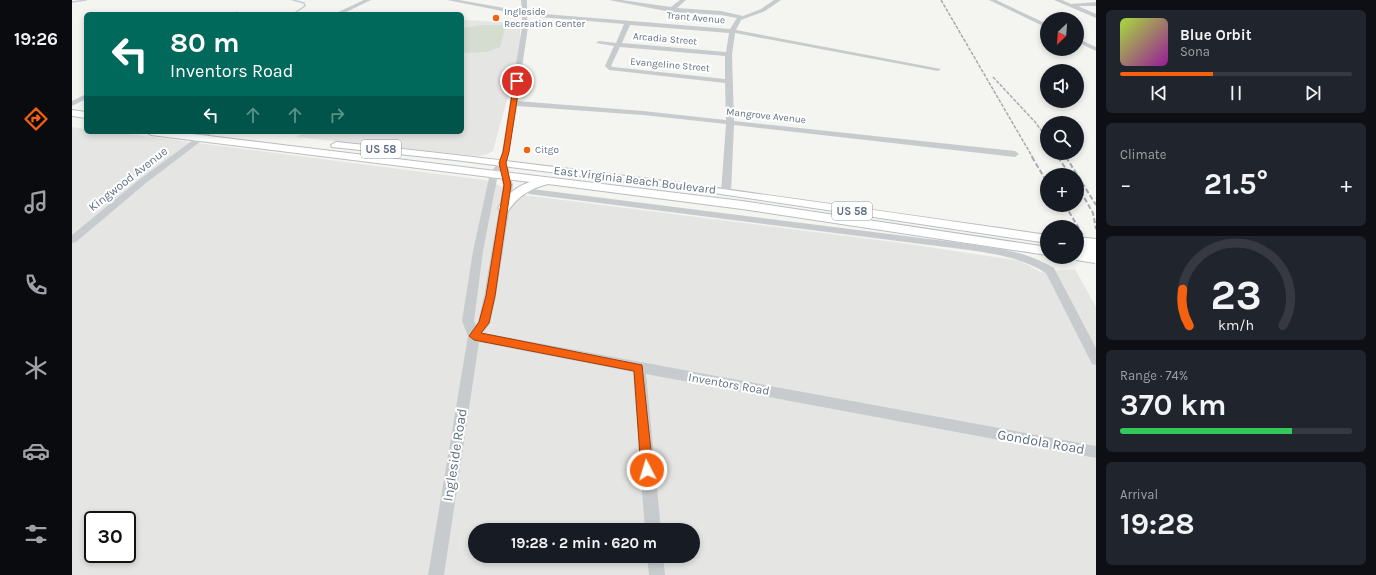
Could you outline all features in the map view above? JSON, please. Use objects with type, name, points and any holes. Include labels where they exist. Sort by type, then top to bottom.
[{"type":"main road","points":[[72,113],[84,115]]},
{"type":"main road","points":[[72,122],[84,124]]},
{"type":"main road","name":"East Virginia Beach Boulevard","points":[[186,134],[204,135],[981,236],[1040,239]]},
{"type":"main road","name":"East Virginia Beach Boulevard","points":[[239,134],[503,163],[726,192],[981,236],[1040,249]]},
{"type":"main road","points":[[504,208],[511,197],[517,192],[530,186],[550,181]]},
{"type":"main road","points":[[640,192],[668,189],[711,195],[726,192],[746,206]]},
{"type":"main road","points":[[1084,244],[1096,245]]},
{"type":"main road","points":[[1084,255],[1096,256]]},
{"type":"street","points":[[341,12],[368,0]]},
{"type":"street","name":"Trant Avenue","points":[[450,0],[525,14],[733,31],[938,69]]},
{"type":"street","name":"Ingleside Road","points":[[436,575],[474,336],[484,323],[490,296],[508,185],[503,163],[525,14],[524,0]]},
{"type":"street","points":[[612,0],[671,10],[721,13],[742,17]]},
{"type":"street","points":[[671,10],[684,0]]},
{"type":"street","points":[[726,192],[727,154],[730,124],[728,81],[733,31],[737,20],[763,10],[778,0]]},
{"type":"street","points":[[992,0],[1040,23]]},
{"type":"street","points":[[1057,0],[1096,16]]},
{"type":"street","points":[[1069,5],[1096,4]]},
{"type":"street","points":[[618,44],[628,23]]},
{"type":"street","name":"Arcadia Street","points":[[599,43],[730,54]]},
{"type":"street","points":[[1084,43],[1096,49]]},
{"type":"street","name":"Evangeline Street","points":[[618,44],[608,66],[611,69],[728,81]]},
{"type":"street","points":[[72,104],[84,97]]},
{"type":"street","name":"Mangrove Avenue","points":[[513,103],[643,113],[730,124],[1015,154]]},
{"type":"street","name":"Kingwood Avenue","points":[[72,240],[137,185],[204,135]]},
{"type":"street","points":[[494,173],[503,163]]},
{"type":"street","name":"Ingleside Road","points":[[474,336],[468,321],[478,251],[494,173]]},
{"type":"street","name":"East Virginia Beach Boulevard","points":[[532,192],[870,234],[1016,256]]},
{"type":"street","name":"East Virginia Beach Boulevard","points":[[710,214],[711,201]]},
{"type":"street","points":[[1010,245],[1016,256],[1038,263],[1050,271],[1096,360]]},
{"type":"street","name":"Inventors Road","points":[[474,336],[985,432]]},
{"type":"street","points":[[639,368],[652,523]]},
{"type":"street","name":"Gondola Road","points":[[985,432],[1096,452]]},
{"type":"street","points":[[656,563],[657,575]]},
{"type":"shaded area","points":[[464,20],[520,23],[520,52],[493,151],[485,155],[477,156],[297,137],[301,134],[464,134]]},
{"type":"shaded area","points":[[484,25],[506,25],[500,47],[487,52],[464,53],[464,28]]},
{"type":"shaded area","points":[[72,127],[84,129],[84,134],[128,134],[485,180],[524,195],[902,243],[1021,261],[1040,272],[1075,269],[1096,307],[1096,575],[72,575]]},
{"type":"waterway","points":[[72,2],[86,0]]},
{"type":"waterway","points":[[293,0],[304,3],[305,6],[296,12]]},
{"type":"railway","points":[[941,0],[1033,158]]},
{"type":"railway","points":[[993,77],[1040,129]]},
{"type":"railway","points":[[1032,157],[1040,170]]},
{"type":"railway","points":[[1060,160],[1065,168]]},
{"type":"railway","points":[[1068,160],[1096,205]]},
{"type":"railway","points":[[1084,197],[1093,213],[1096,229]]},
{"type":"railway","points":[[1069,212],[1096,257]]},
{"type":"place","name":"Ingleside Recreation Center","points":[[496,18]]},
{"type":"place","name":"Citgo","points":[[527,150]]},
{"type":"route","points":[[517,81],[503,163],[508,185],[506,188],[490,296],[484,323],[474,336],[639,368],[647,470]]}]
